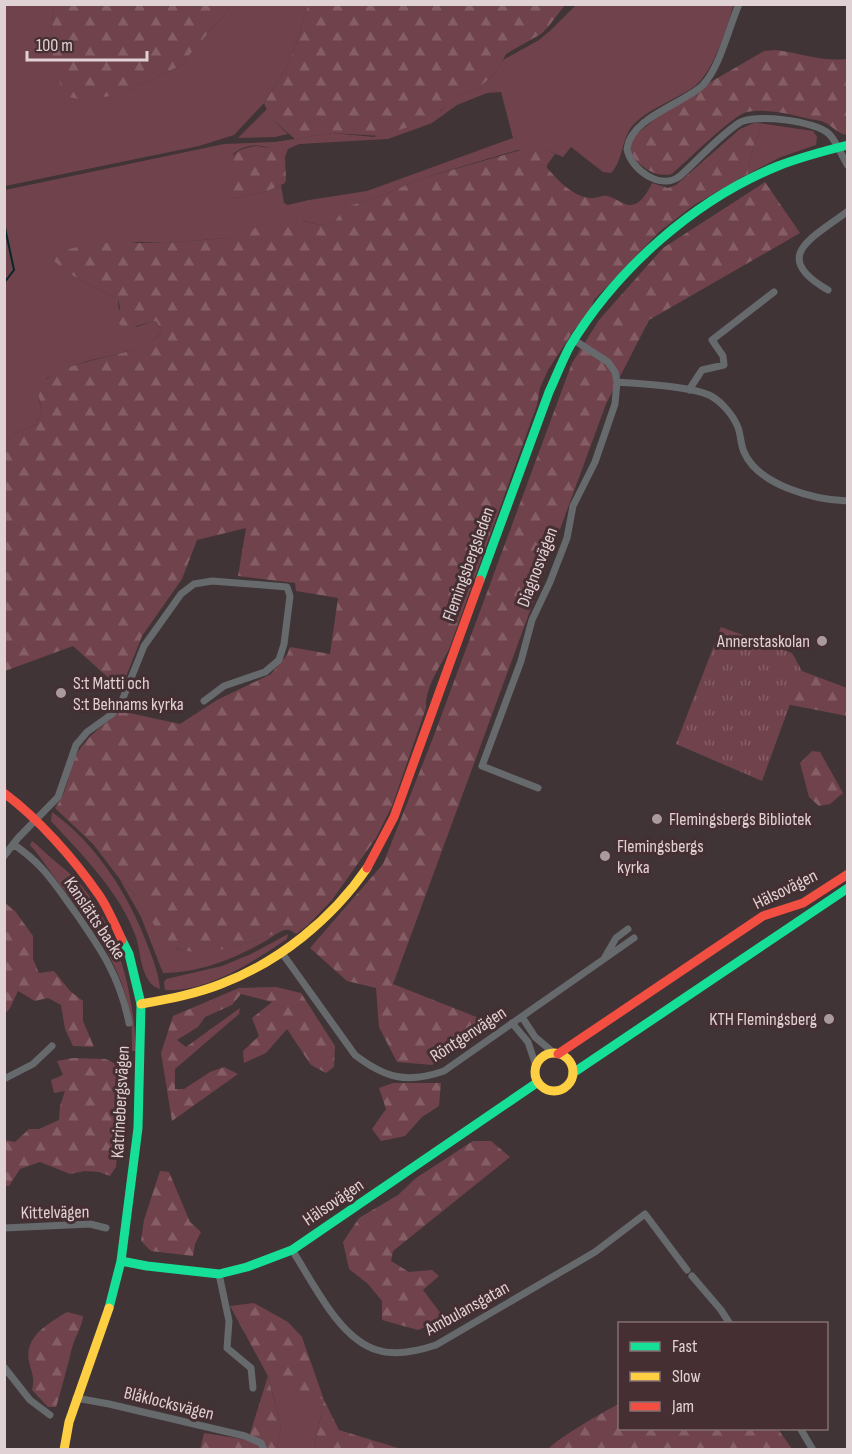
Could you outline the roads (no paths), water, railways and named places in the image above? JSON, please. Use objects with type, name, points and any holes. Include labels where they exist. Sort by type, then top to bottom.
[{"type":"street","points":[[739,4],[716,63],[704,84],[641,125],[633,133],[627,149],[633,164],[656,180],[671,182],[739,123],[753,118],[809,125],[829,134],[848,166]]},
{"type":"street","name":"Flemingsbergsleden","points":[[141,1004],[178,996],[232,979],[282,953],[318,924],[365,873],[394,817],[549,392],[574,340],[609,293],[638,260],[684,220],[709,202],[771,169],[848,145]]},
{"type":"street","points":[[828,290],[810,279],[798,262],[798,257],[803,246],[848,210]]},
{"type":"street","points":[[688,390],[702,370],[724,365],[723,356],[712,340],[774,292]]},
{"type":"street","points":[[574,340],[608,362],[615,372],[617,382],[688,390],[709,395],[726,409],[737,425],[744,452],[765,477],[822,500],[848,501]]},
{"type":"street","name":"Diagnosvägen","points":[[538,788],[482,766],[521,662],[532,620],[567,538],[573,506],[596,462],[613,413],[617,382]]},
{"type":"street","points":[[4,855],[60,793],[69,760],[76,745],[87,732],[112,714],[121,703],[144,646],[181,594],[194,584],[212,581],[285,586],[290,590],[290,596],[284,644],[279,660],[265,672],[224,686],[204,701]]},
{"type":"street","name":"Katrinebergsvägen","points":[[4,793],[35,820],[66,853],[100,896],[129,954],[141,1004],[138,1128],[121,1261],[105,1322],[76,1398],[64,1449]]},
{"type":"street","name":"Kanslätts backe","points":[[13,844],[41,865],[93,935],[122,992],[129,1023]]},
{"type":"street","name":"Hälsovägen","points":[[557,1054],[763,916],[803,903],[848,874]]},
{"type":"street","name":"Hälsovägen","points":[[573,1073],[848,888]]},
{"type":"street","name":"Röntgenvägen","points":[[603,960],[616,938],[628,930]]},
{"type":"street","name":"Röntgenvägen","points":[[282,953],[355,1054],[371,1067],[388,1075],[405,1078],[426,1077],[444,1071],[634,938]]},
{"type":"street","points":[[512,1023],[528,1042],[537,1066],[538,1082],[546,1089],[562,1090],[570,1083],[573,1073],[567,1059],[535,1037],[522,1017]]},
{"type":"street","points":[[4,1078],[33,1064],[52,1046]]},
{"type":"street","points":[[537,1066],[543,1057],[557,1054]]},
{"type":"street","name":"Hälsovägen","points":[[121,1261],[219,1274],[247,1267],[292,1250],[538,1082]]},
{"type":"street","name":"Ambulansgatan","points":[[292,1250],[338,1320],[353,1337],[365,1346],[379,1351],[402,1352],[420,1350],[446,1339],[595,1252],[645,1214],[729,1322]]},
{"type":"street","name":"Kittelvägen","points":[[4,1228],[90,1224],[106,1228]]},
{"type":"street","points":[[219,1274],[229,1321],[227,1348],[251,1368],[253,1388]]},
{"type":"street","points":[[4,1367],[30,1400],[50,1415]]},
{"type":"street","name":"Blåklocksvägen","points":[[76,1398],[255,1440],[261,1443],[264,1449]]},
{"type":"street","points":[[801,1430],[813,1449]]},
{"type":"waterway","points":[[4,223],[14,270],[4,283]]},
{"type":"place","name":"Annerstaskolan","points":[[822,641]]},
{"type":"place","name":"S:t Matti och S:t Behnams kyrka","points":[[61,693]]},
{"type":"place","name":"Flemingsbergs Bibliotek","points":[[657,819]]},
{"type":"place","name":"Flemingsbergs kyrka","points":[[605,856]]},
{"type":"place","name":"KTH Flemingsberg","points":[[829,1019]]}]
